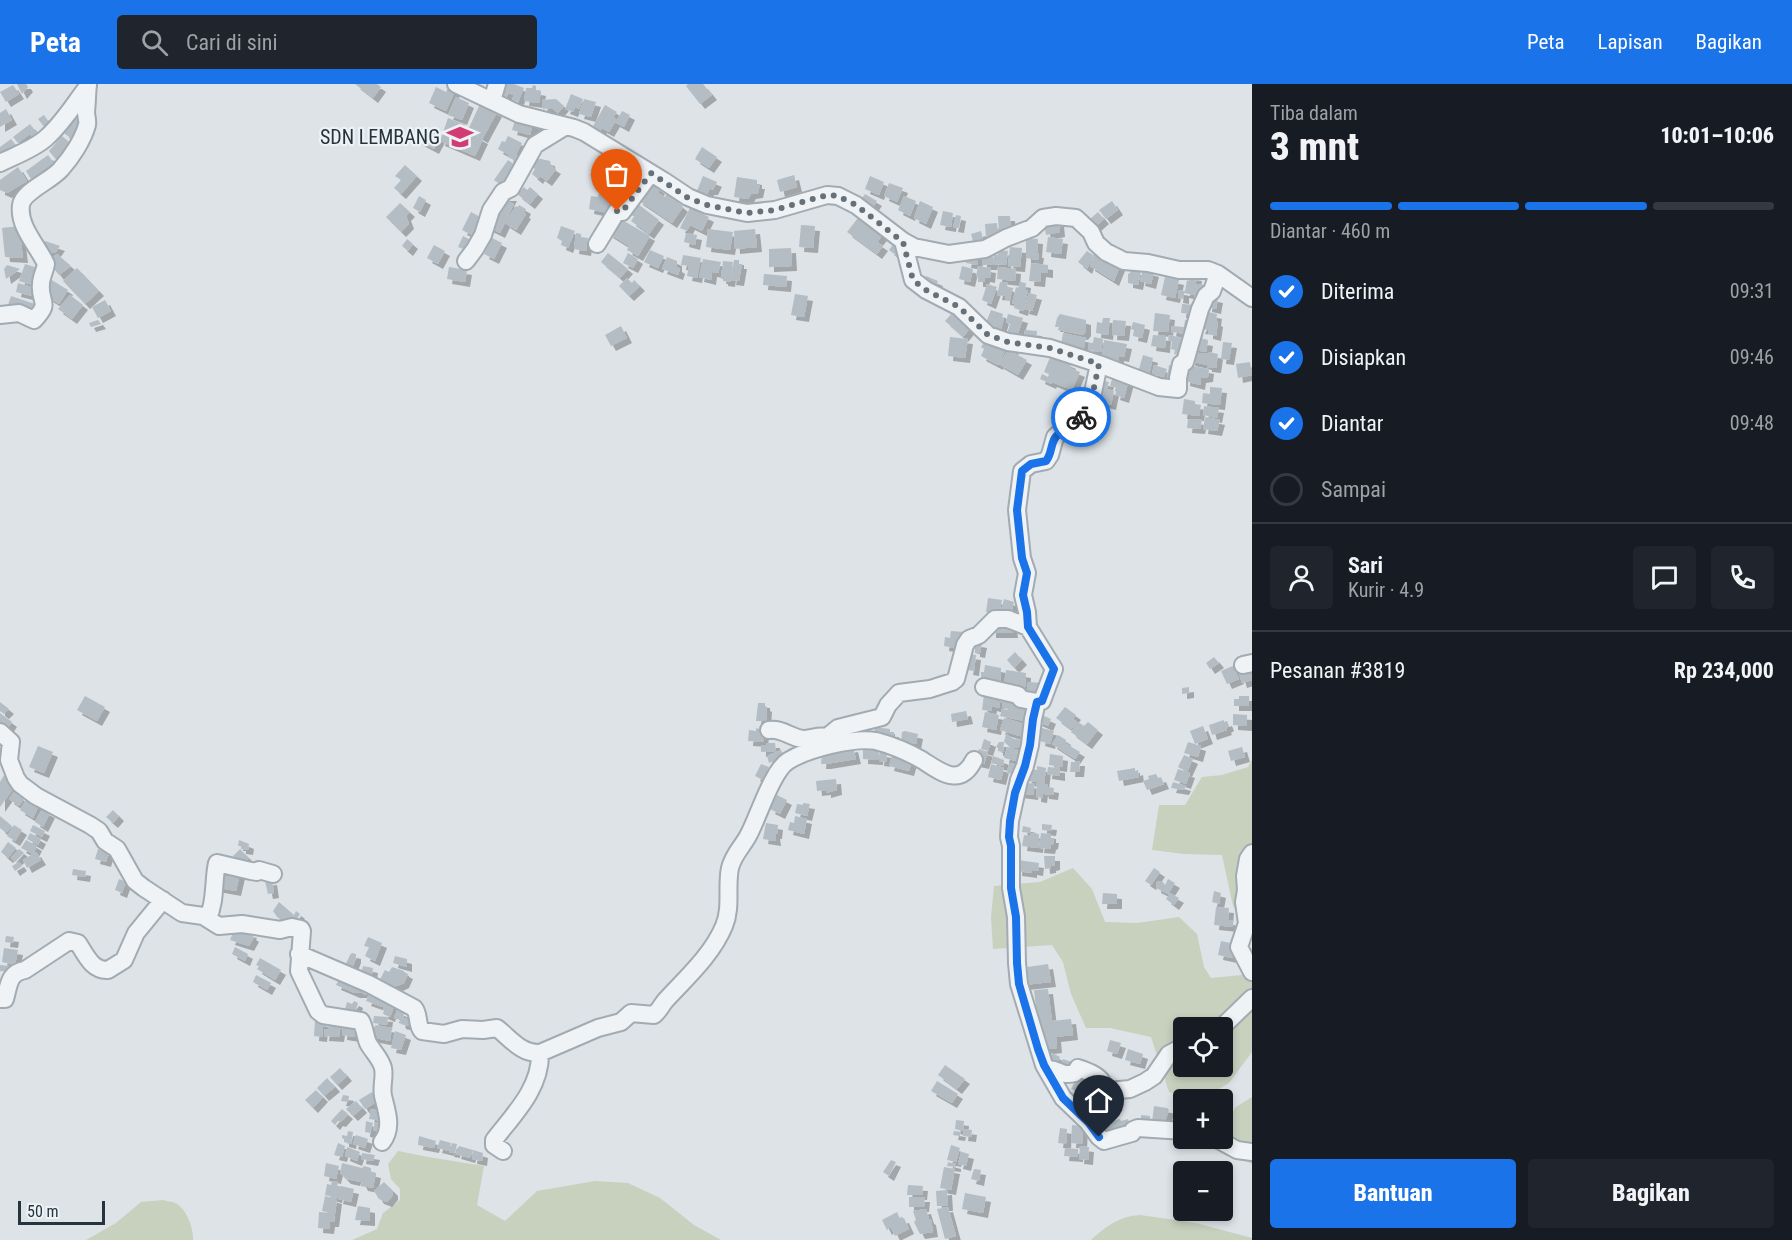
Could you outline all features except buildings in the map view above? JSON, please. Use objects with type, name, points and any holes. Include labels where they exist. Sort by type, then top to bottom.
[{"type":"street","points":[[456,84],[519,114],[584,132],[688,198],[707,205],[747,213],[775,210],[827,195],[838,196],[856,205],[903,242],[914,247],[949,254],[985,249],[1032,228],[1043,219],[1065,216],[1076,218],[1091,231],[1101,248],[1124,261],[1148,263],[1179,270],[1208,270],[1218,274],[1252,298]]},
{"type":"street","points":[[492,101],[497,84]]},
{"type":"street","points":[[0,163],[45,140],[66,117],[72,105],[88,85]]},
{"type":"street","points":[[0,315],[20,314],[34,320],[43,311],[45,302],[41,283],[46,264],[22,219],[21,206],[27,194],[61,170],[78,144],[87,124],[88,85]]},
{"type":"street","points":[[466,261],[483,235],[490,210],[503,192],[511,188],[536,146],[566,126]]},
{"type":"street","points":[[597,244],[617,211],[622,212],[651,173]]},
{"type":"street","points":[[903,242],[913,280],[926,290],[959,307],[988,335],[1008,342],[1050,348],[1159,387],[1178,389],[1181,364],[1185,362],[1200,309],[1206,296],[1212,291],[1218,274]]},
{"type":"street","points":[[984,687],[1018,695],[1021,699],[1042,701],[1054,669],[1028,627],[1023,595],[1027,573],[1022,558],[1018,524],[1021,473],[1031,464],[1046,461],[1056,435],[1071,430],[1078,424],[1085,406],[1092,397],[1099,364]]},
{"type":"street","points":[[769,730],[776,729],[804,739],[811,736],[827,737],[838,728],[882,717],[898,693],[930,689],[954,681],[958,676],[969,639],[979,635],[996,620],[1008,619],[1028,627]]},
{"type":"street","points":[[1037,702],[1025,766],[1015,793],[1009,837],[1019,984],[1038,1049],[1044,1065],[1063,1098],[1104,1141],[1132,1133],[1138,1128],[1173,1130]]},
{"type":"street","points":[[0,732],[10,740],[9,760],[20,784],[36,796],[99,831],[105,841],[117,849],[135,881],[182,913],[203,916],[216,925],[223,926],[242,924],[280,930],[299,927],[302,931],[298,971],[318,1011],[323,1015],[361,1021],[367,1042],[383,1064],[383,1096],[388,1127],[387,1135],[382,1142]]},
{"type":"street","points":[[299,954],[369,984],[414,1008],[418,1014],[422,1031],[441,1034],[464,1028],[483,1030],[497,1028],[517,1046],[540,1053],[598,1028],[621,1022],[631,1013],[654,1015],[705,957],[717,940],[728,916],[729,874],[732,861],[757,820],[777,772],[786,762],[803,754],[845,742],[862,740],[890,746],[922,760],[938,772],[947,775],[965,772],[970,769],[974,760]]},
{"type":"street","points":[[1252,853],[1248,859],[1245,876],[1246,922],[1239,947],[1252,972]]},
{"type":"street","points":[[208,918],[215,890],[217,862],[256,872],[263,870],[273,874]]},
{"type":"street","points":[[0,999],[6,997],[12,975],[25,970],[69,941],[78,943],[94,966],[101,970],[108,970],[124,960],[136,933],[163,900]]},
{"type":"street","points":[[1232,1017],[1252,998]]},
{"type":"street","points":[[1044,1065],[1063,1075],[1075,1073],[1078,1068],[1088,1071],[1101,1079],[1108,1091],[1114,1092],[1130,1089],[1154,1076],[1169,1054],[1173,1052]]},
{"type":"street","points":[[503,1151],[494,1144],[494,1140],[528,1096],[539,1069],[540,1053]]},
{"type":"street","points":[[1233,1148],[1252,1152]]},
{"type":"green space","points":[[1252,760],[1252,935],[1233,906],[1222,855],[1152,850],[1159,805],[1185,805],[1202,777],[1222,775],[1248,767]]},
{"type":"green space","points":[[1073,868],[1092,889],[1105,922],[1137,923],[1179,917],[1197,934],[1204,967],[1211,978],[1242,975],[1252,965],[1252,1052],[1229,1083],[1219,1089],[1173,1089],[1173,1093],[1169,1092],[1151,1037],[1110,1028],[1086,1028],[1071,994],[1063,962],[1052,945],[993,949],[991,917],[994,886],[1040,882]]},
{"type":"green space","points":[[1252,1097],[1252,1164],[1238,1158],[1233,1148],[1233,1111]]},
{"type":"green space","points":[[398,1151],[484,1166],[477,1205],[505,1221],[537,1191],[595,1181],[628,1183],[660,1198],[694,1225],[721,1240],[352,1240],[377,1229],[383,1213],[400,1200],[400,1189],[391,1179],[388,1164]]},
{"type":"green space","points":[[163,1200],[176,1203],[187,1215],[193,1240],[86,1240],[116,1223],[141,1202]]},
{"type":"green space","points":[[1140,1215],[1196,1223],[1252,1238],[1252,1240],[1091,1240],[1102,1230],[1126,1217]]},
{"type":"way so far","points":[[617,211],[622,212],[651,173],[688,198],[707,205],[747,213],[775,210],[827,195],[838,196],[856,205],[903,242],[913,280],[926,290],[959,307],[988,335],[1008,342],[1050,348],[1099,364],[1092,397],[1081,417]]},
{"type":"place","name":"SDN LEMBANG","points":[[460,137]]},
{"type":"route","points":[[1081,417],[1074,428],[1056,435],[1046,461],[1031,464],[1021,473],[1017,510],[1021,537],[1020,547],[1027,573],[1023,595],[1028,627],[1054,669],[1042,701],[1037,702],[1025,766],[1015,793],[1009,837],[1019,984],[1038,1049],[1044,1065],[1063,1098],[1088,1122],[1099,1137]]}]
